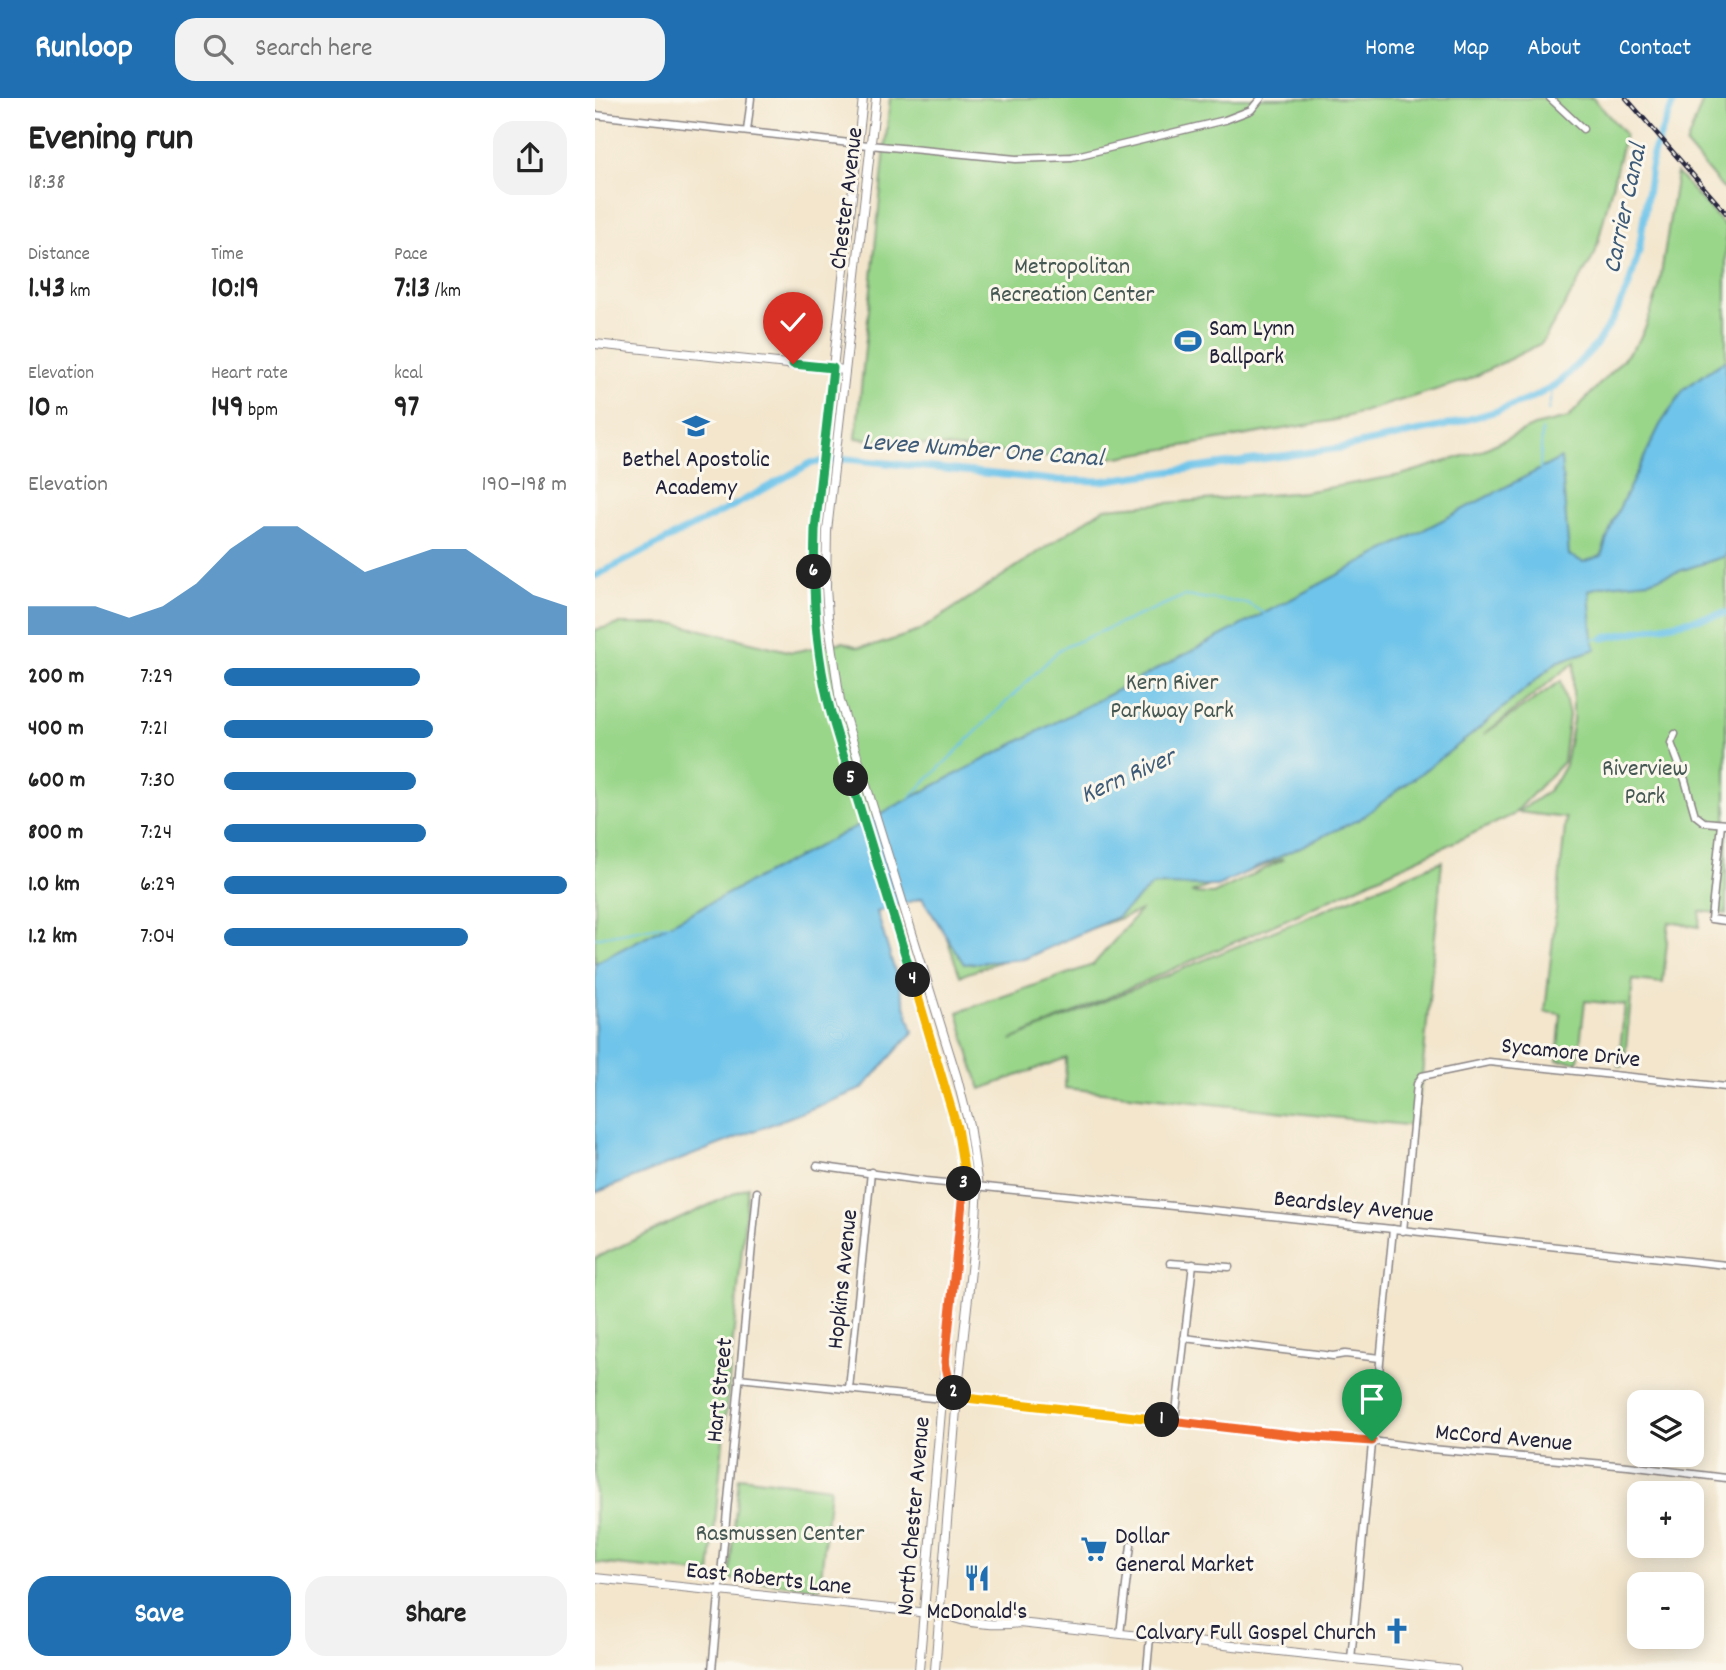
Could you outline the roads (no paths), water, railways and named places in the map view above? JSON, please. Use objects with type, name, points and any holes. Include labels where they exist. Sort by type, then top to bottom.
[{"type":"main road","name":"Chester Avenue","points":[[863,98],[820,475],[815,530],[815,618],[828,704],[892,914]]},
{"type":"main road","name":"Chester Avenue","points":[[876,98],[827,531],[826,587],[835,678],[840,701],[908,920]]},
{"type":"main road","points":[[595,344],[845,370]]},
{"type":"main road","name":"North Chester Avenue","points":[[892,914],[957,1128],[964,1170],[941,1399],[919,1670]]},
{"type":"main road","name":"North Chester Avenue","points":[[908,920],[966,1113],[978,1186],[957,1397],[944,1614],[935,1670]]},
{"type":"main road","points":[[945,1362],[950,1384],[957,1397]]},
{"type":"main road","points":[[941,1399],[949,1402],[955,1423]]},
{"type":"main road","name":"East Roberts Lane","points":[[595,1578],[944,1614],[957,1620],[1007,1625],[1019,1623],[1351,1659],[1365,1665],[1457,1670]]},
{"type":"street","points":[[747,131],[751,98]]},
{"type":"street","points":[[595,115],[1016,159],[1072,157],[1225,120],[1251,110],[1261,98]]},
{"type":"street","points":[[1550,98],[1583,129]]},
{"type":"street","points":[[1675,734],[1671,743],[1695,815],[1703,822],[1723,824],[1711,919],[1726,921]]},
{"type":"street","name":"Sycamore Drive","points":[[1403,1231],[1417,1084],[1422,1076],[1489,1062],[1726,1087]]},
{"type":"street","name":"Beardsley Avenue","points":[[817,1166],[926,1181],[1726,1265]]},
{"type":"street","name":"Hopkins Avenue","points":[[849,1389],[871,1172]]},
{"type":"street","name":"Hart Street","points":[[712,1670],[757,1192]]},
{"type":"street","points":[[1351,1659],[1393,1230]]},
{"type":"street","points":[[1171,1262],[1229,1267]]},
{"type":"street","points":[[1175,1421],[1193,1264]]},
{"type":"street","points":[[1184,1338],[1333,1356],[1345,1354],[1380,1358]]},
{"type":"street","points":[[739,1378],[941,1399]]},
{"type":"street","name":"McCord Avenue","points":[[957,1397],[1300,1436],[1628,1466],[1726,1478]]},
{"type":"street","points":[[1120,1634],[1131,1545]]},
{"type":"street","points":[[1147,1670],[1150,1637]]},
{"type":"water","name":"Kern River","points":[[1726,360],[1726,556],[1649,581],[1608,585],[1589,590],[1596,649],[1557,662],[1470,736],[1360,819],[1217,886],[1153,885],[1117,917],[1024,959],[964,964],[922,898],[877,912],[913,1032],[862,1089],[595,1193],[595,963],[1561,458],[1569,555],[1583,562],[1601,556],[1613,521],[1660,425],[1684,389]]},
{"type":"waterway","name":"Levee Number One Canal","points":[[595,576],[811,463],[847,459],[1052,480],[1101,481],[1341,448],[1448,425],[1530,399],[1553,387],[1595,346],[1613,319],[1628,288],[1639,251],[1653,154],[1675,98]]},
{"type":"waterway","points":[[1548,411],[1553,387]]},
{"type":"waterway","points":[[1540,469],[1542,430]]},
{"type":"waterway","points":[[909,798],[1060,649],[1184,596],[1247,603],[1265,614]]},
{"type":"waterway","points":[[1604,638],[1726,613]]},
{"type":"waterway","points":[[1591,640],[1604,638]]},
{"type":"waterway","points":[[595,938],[670,924]]},
{"type":"railway","points":[[1626,98],[1726,213]]},
{"type":"place","name":"Sam Lynn Ballpark","points":[[1188,341]]},
{"type":"place","name":"Bethel Apostolic Academy","points":[[696,426]]},
{"type":"place","name":"Dollar General Market","points":[[1094,1549]]},
{"type":"place","name":"McDonald's","points":[[977,1578]]},
{"type":"place","name":"Calvary Full Gospel Church","points":[[1397,1631]]},
{"type":"water label","name":"Carrier Canal","points":[[1623,208]]},
{"type":"park label","name":"Metropolitan Recreation Center","points":[[1072,279]]},
{"type":"park label","name":"Kern River Parkway Park","points":[[1172,695]]},
{"type":"park label","name":"Riverview Park","points":[[1645,781]]},
{"type":"park label","name":"Rasmussen Center","points":[[780,1532]]}]
